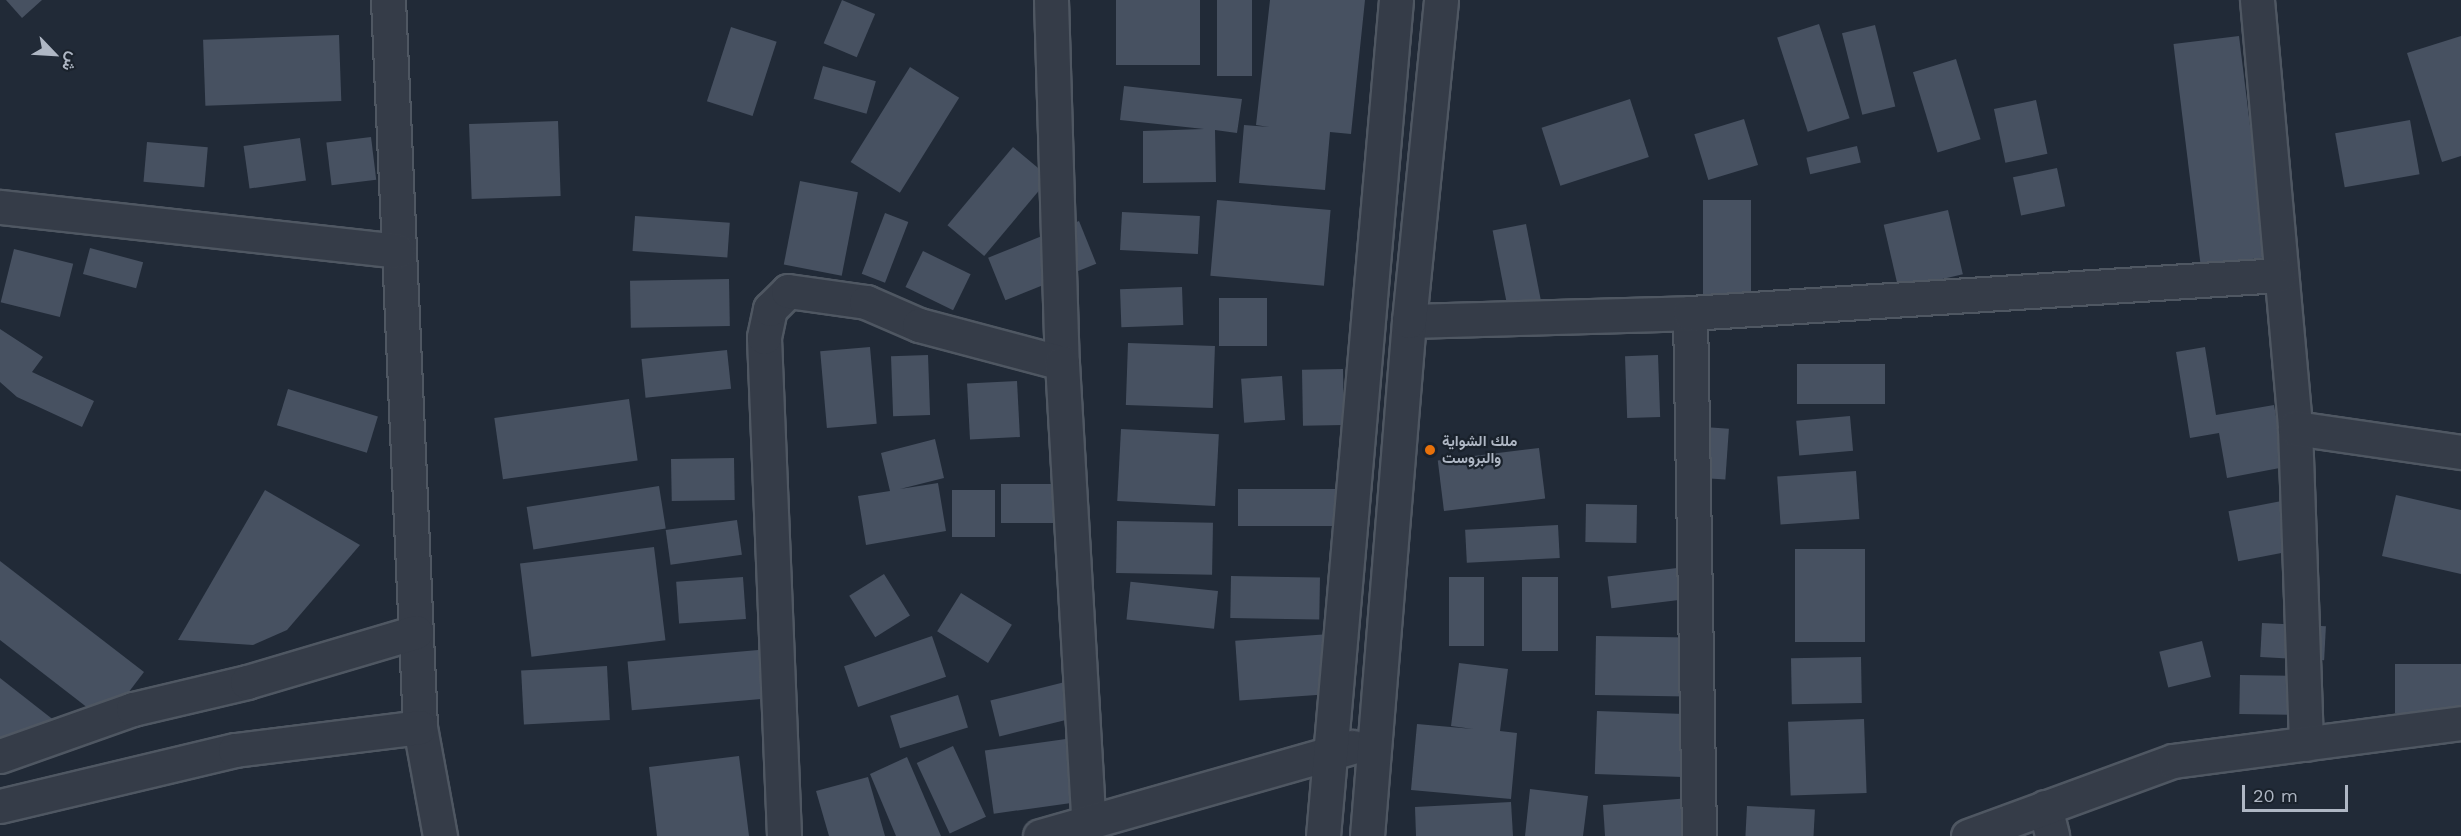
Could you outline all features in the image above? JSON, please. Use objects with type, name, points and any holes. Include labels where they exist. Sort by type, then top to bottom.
[{"type":"street","points":[[388,0],[420,727],[440,836]]},
{"type":"street","points":[[1051,0],[1062,363],[1088,820]]},
{"type":"street","points":[[1323,836],[1396,0]]},
{"type":"street","points":[[1367,836],[1409,321],[1441,0]]},
{"type":"street","points":[[2257,0],[2278,275],[2295,428],[2306,744]]},
{"type":"street","points":[[0,207],[399,251]]},
{"type":"street","points":[[1409,321],[1690,313],[2278,275]]},
{"type":"street","points":[[784,836],[764,337],[770,309],[788,291],[866,302],[919,325],[1062,363]]},
{"type":"street","points":[[1690,313],[1699,836]]},
{"type":"street","points":[[2295,428],[2461,452]]},
{"type":"street","points":[[0,756],[133,709],[247,682],[416,632]]},
{"type":"street","points":[[1968,836],[2049,821],[2173,761],[2461,723]]},
{"type":"street","points":[[0,806],[235,750],[420,727]]},
{"type":"street","points":[[1040,836],[1088,820],[1332,752],[1376,742]]},
{"type":"building","points":[[6,0],[42,0],[22,18]]},
{"type":"building","points":[[842,0],[875,14],[857,57],[824,43]]},
{"type":"building","points":[[1116,0],[1200,0],[1200,65],[1116,65]]},
{"type":"building","points":[[1217,0],[1252,0],[1252,76],[1217,76]]},
{"type":"building","points":[[1270,0],[1365,0],[1351,134],[1330,132],[1325,190],[1239,183],[1244,125],[1269,127],[1256,125]]},
{"type":"building","points":[[1819,24],[1850,118],[1808,132],[1777,38]]},
{"type":"building","points":[[1875,25],[1895,107],[1862,115],[1842,33]]},
{"type":"building","points":[[731,27],[777,42],[753,116],[707,101]]},
{"type":"building","points":[[339,35],[341,101],[205,106],[203,40]]},
{"type":"building","points":[[2239,36],[2266,257],[2201,265],[2173,44]]},
{"type":"building","points":[[2461,36],[2461,156],[2442,162],[2407,53]]},
{"type":"building","points":[[1956,59],[1981,139],[1938,152],[1913,72]]},
{"type":"building","points":[[823,66],[876,81],[866,114],[814,99]]},
{"type":"building","points":[[910,67],[959,98],[900,193],[851,162]]},
{"type":"building","points":[[1124,86],[1242,99],[1237,133],[1215,130],[1216,182],[1143,183],[1143,131],[1204,129],[1120,120]]},
{"type":"building","points":[[1630,99],[1649,157],[1560,186],[1542,128]]},
{"type":"building","points":[[2036,100],[2047,154],[2005,163],[1994,109]]},
{"type":"building","points":[[1744,119],[1758,165],[1708,180],[1694,134]]},
{"type":"building","points":[[2410,120],[2420,174],[2345,187],[2335,133]]},
{"type":"building","points":[[558,121],[561,196],[472,199],[469,124]]},
{"type":"building","points":[[371,137],[376,180],[332,185],[326,142]]},
{"type":"building","points":[[300,138],[306,181],[250,189],[244,146]]},
{"type":"building","points":[[147,142],[208,147],[204,187],[144,182]]},
{"type":"building","points":[[1857,146],[1861,163],[1810,174],[1806,158]]},
{"type":"building","points":[[1013,147],[1050,178],[984,256],[947,225]]},
{"type":"building","points":[[2057,168],[2065,206],[2021,216],[2013,177]]},
{"type":"building","points":[[800,181],[858,192],[842,276],[784,264]]},
{"type":"building","points":[[1217,200],[1331,210],[1324,286],[1210,276]]},
{"type":"building","points":[[1703,200],[1751,200],[1751,294],[1703,294]]},
{"type":"building","points":[[1948,210],[1963,274],[1899,289],[1884,225]]},
{"type":"building","points":[[1122,212],[1200,216],[1198,254],[1120,250]]},
{"type":"building","points":[[885,213],[908,222],[885,283],[862,274]]},
{"type":"building","points":[[635,216],[730,223],[727,258],[633,251]]},
{"type":"building","points":[[1079,221],[1096,264],[1005,300],[988,258]]},
{"type":"building","points":[[1526,224],[1542,306],[1509,313],[1493,230]]},
{"type":"building","points":[[90,248],[143,262],[136,288],[83,274]]},
{"type":"building","points":[[14,249],[73,264],[60,317],[1,302]]},
{"type":"building","points":[[923,251],[971,274],[953,310],[905,287]]},
{"type":"building","points":[[729,279],[730,326],[631,328],[630,281]]},
{"type":"building","points":[[1182,287],[1183,325],[1121,327],[1120,289]]},
{"type":"building","points":[[1219,298],[1267,298],[1267,346],[1219,346]]},
{"type":"building","points":[[0,329],[43,357],[32,372],[94,401],[82,427],[17,397],[0,382]]},
{"type":"building","points":[[1128,343],[1215,346],[1213,408],[1126,405]]},
{"type":"building","points":[[870,347],[877,424],[827,428],[820,351]]},
{"type":"building","points":[[2205,347],[2216,415],[2274,405],[2285,467],[2227,478],[2219,433],[2190,438],[2176,352]]},
{"type":"building","points":[[727,350],[731,389],[646,398],[641,359]]},
{"type":"building","points":[[928,355],[930,415],[893,416],[891,356]]},
{"type":"building","points":[[1658,355],[1660,417],[1627,418],[1625,356]]},
{"type":"building","points":[[1797,364],[1885,364],[1885,404],[1797,404]]},
{"type":"building","points":[[1343,369],[1344,425],[1303,426],[1302,370]]},
{"type":"building","points":[[1282,376],[1285,420],[1244,423],[1241,379]]},
{"type":"building","points":[[1017,381],[1020,437],[970,440],[967,384]]},
{"type":"building","points":[[288,389],[378,416],[367,453],[277,425]]},
{"type":"building","points":[[629,399],[638,460],[503,479],[494,418]]},
{"type":"building","points":[[1850,416],[1853,451],[1799,456],[1796,421]]},
{"type":"building","points":[[1690,426],[1729,429],[1725,480],[1686,477]]},
{"type":"building","points":[[1121,429],[1219,434],[1215,506],[1117,501]]},
{"type":"building","points":[[935,439],[944,478],[900,489],[938,483],[946,531],[866,545],[858,496],[890,491],[881,453]]},
{"type":"building","points":[[1539,448],[1545,499],[1444,511],[1438,460]]},
{"type":"building","points":[[734,458],[735,500],[672,501],[671,459]]},
{"type":"building","points":[[1856,471],[1859,519],[1781,524],[1777,477]]},
{"type":"building","points":[[1001,484],[1063,484],[1063,523],[1001,523]]},
{"type":"building","points":[[659,486],[666,528],[533,549],[527,507]]},
{"type":"building","points":[[1238,489],[1341,489],[1341,526],[1238,526]]},
{"type":"building","points":[[265,490],[360,545],[287,630],[253,645],[178,640]]},
{"type":"building","points":[[952,490],[995,490],[995,537],[952,537]]},
{"type":"building","points":[[2396,495],[2461,510],[2461,574],[2382,556]]},
{"type":"building","points":[[2307,496],[2317,546],[2238,561],[2228,511]]},
{"type":"building","points":[[1586,504],[1637,505],[1636,543],[1585,542]]},
{"type":"building","points":[[737,520],[742,555],[671,565],[666,530]]},
{"type":"building","points":[[1117,521],[1213,523],[1212,575],[1116,573]]},
{"type":"building","points":[[1558,525],[1560,558],[1467,563],[1465,530]]},
{"type":"building","points":[[654,547],[665,640],[531,657],[520,563]]},
{"type":"building","points":[[1795,549],[1865,549],[1865,642],[1795,642]]},
{"type":"building","points":[[0,561],[144,672],[106,722],[0,640]]},
{"type":"building","points":[[1677,568],[1681,600],[1611,608],[1608,577]]},
{"type":"building","points":[[884,574],[910,616],[875,637],[849,596]]},
{"type":"building","points":[[1231,576],[1320,578],[1319,620],[1230,618]]},
{"type":"building","points":[[743,577],[746,619],[679,624],[676,582]]},
{"type":"building","points":[[1449,577],[1484,577],[1484,646],[1449,646]]},
{"type":"building","points":[[1522,577],[1558,577],[1558,651],[1522,651]]},
{"type":"building","points":[[1130,582],[1218,591],[1214,629],[1127,620]]},
{"type":"building","points":[[961,593],[1012,625],[988,663],[937,631]]},
{"type":"building","points":[[2262,623],[2326,626],[2324,660],[2260,657]]},
{"type":"building","points":[[1330,634],[1334,694],[1239,700],[1235,641]]},
{"type":"building","points":[[932,636],[946,677],[858,707],[844,666]]},
{"type":"building","points":[[1596,636],[1688,638],[1687,697],[1595,695]]},
{"type":"building","points":[[2202,641],[2211,677],[2168,688],[2159,652]]},
{"type":"building","points":[[770,649],[774,698],[632,710],[628,661]]},
{"type":"building","points":[[1861,657],[1862,703],[1792,704],[1791,658]]},
{"type":"building","points":[[1459,663],[1508,669],[1500,731],[1517,733],[1511,799],[1411,790],[1417,724],[1473,729],[1451,726]]},
{"type":"building","points":[[2395,664],[2461,664],[2461,713],[2395,713]]},
{"type":"building","points":[[607,666],[610,720],[524,724],[521,671]]},
{"type":"building","points":[[2240,675],[2303,676],[2302,715],[2239,714]]},
{"type":"building","points":[[0,678],[60,725],[30,763],[0,739]]},
{"type":"building","points":[[1069,681],[1078,717],[999,736],[990,701]]},
{"type":"building","points":[[958,695],[968,728],[900,748],[890,716]]},
{"type":"building","points":[[1597,711],[1692,714],[1690,777],[1595,774]]},
{"type":"building","points":[[1864,719],[1867,793],[1791,796],[1788,722]]},
{"type":"building","points":[[1073,738],[1082,801],[994,814],[985,750]]},
{"type":"building","points":[[953,746],[986,817],[950,834],[917,763]]},
{"type":"building","points":[[739,756],[749,836],[657,836],[649,767]]},
{"type":"building","points":[[907,757],[941,836],[896,836],[870,774]]},
{"type":"building","points":[[868,777],[885,836],[829,836],[816,791]]},
{"type":"building","points":[[1530,789],[1588,796],[1583,836],[1525,836]]},
{"type":"building","points":[[1690,798],[1692,836],[1605,836],[1603,805]]},
{"type":"building","points":[[1511,802],[1513,836],[1416,836],[1415,807]]},
{"type":"building","points":[[1747,806],[1815,810],[1814,836],[1745,836]]},
{"type":"place","name":"ملك الشواية والبروست","points":[[1430,450]]}]
